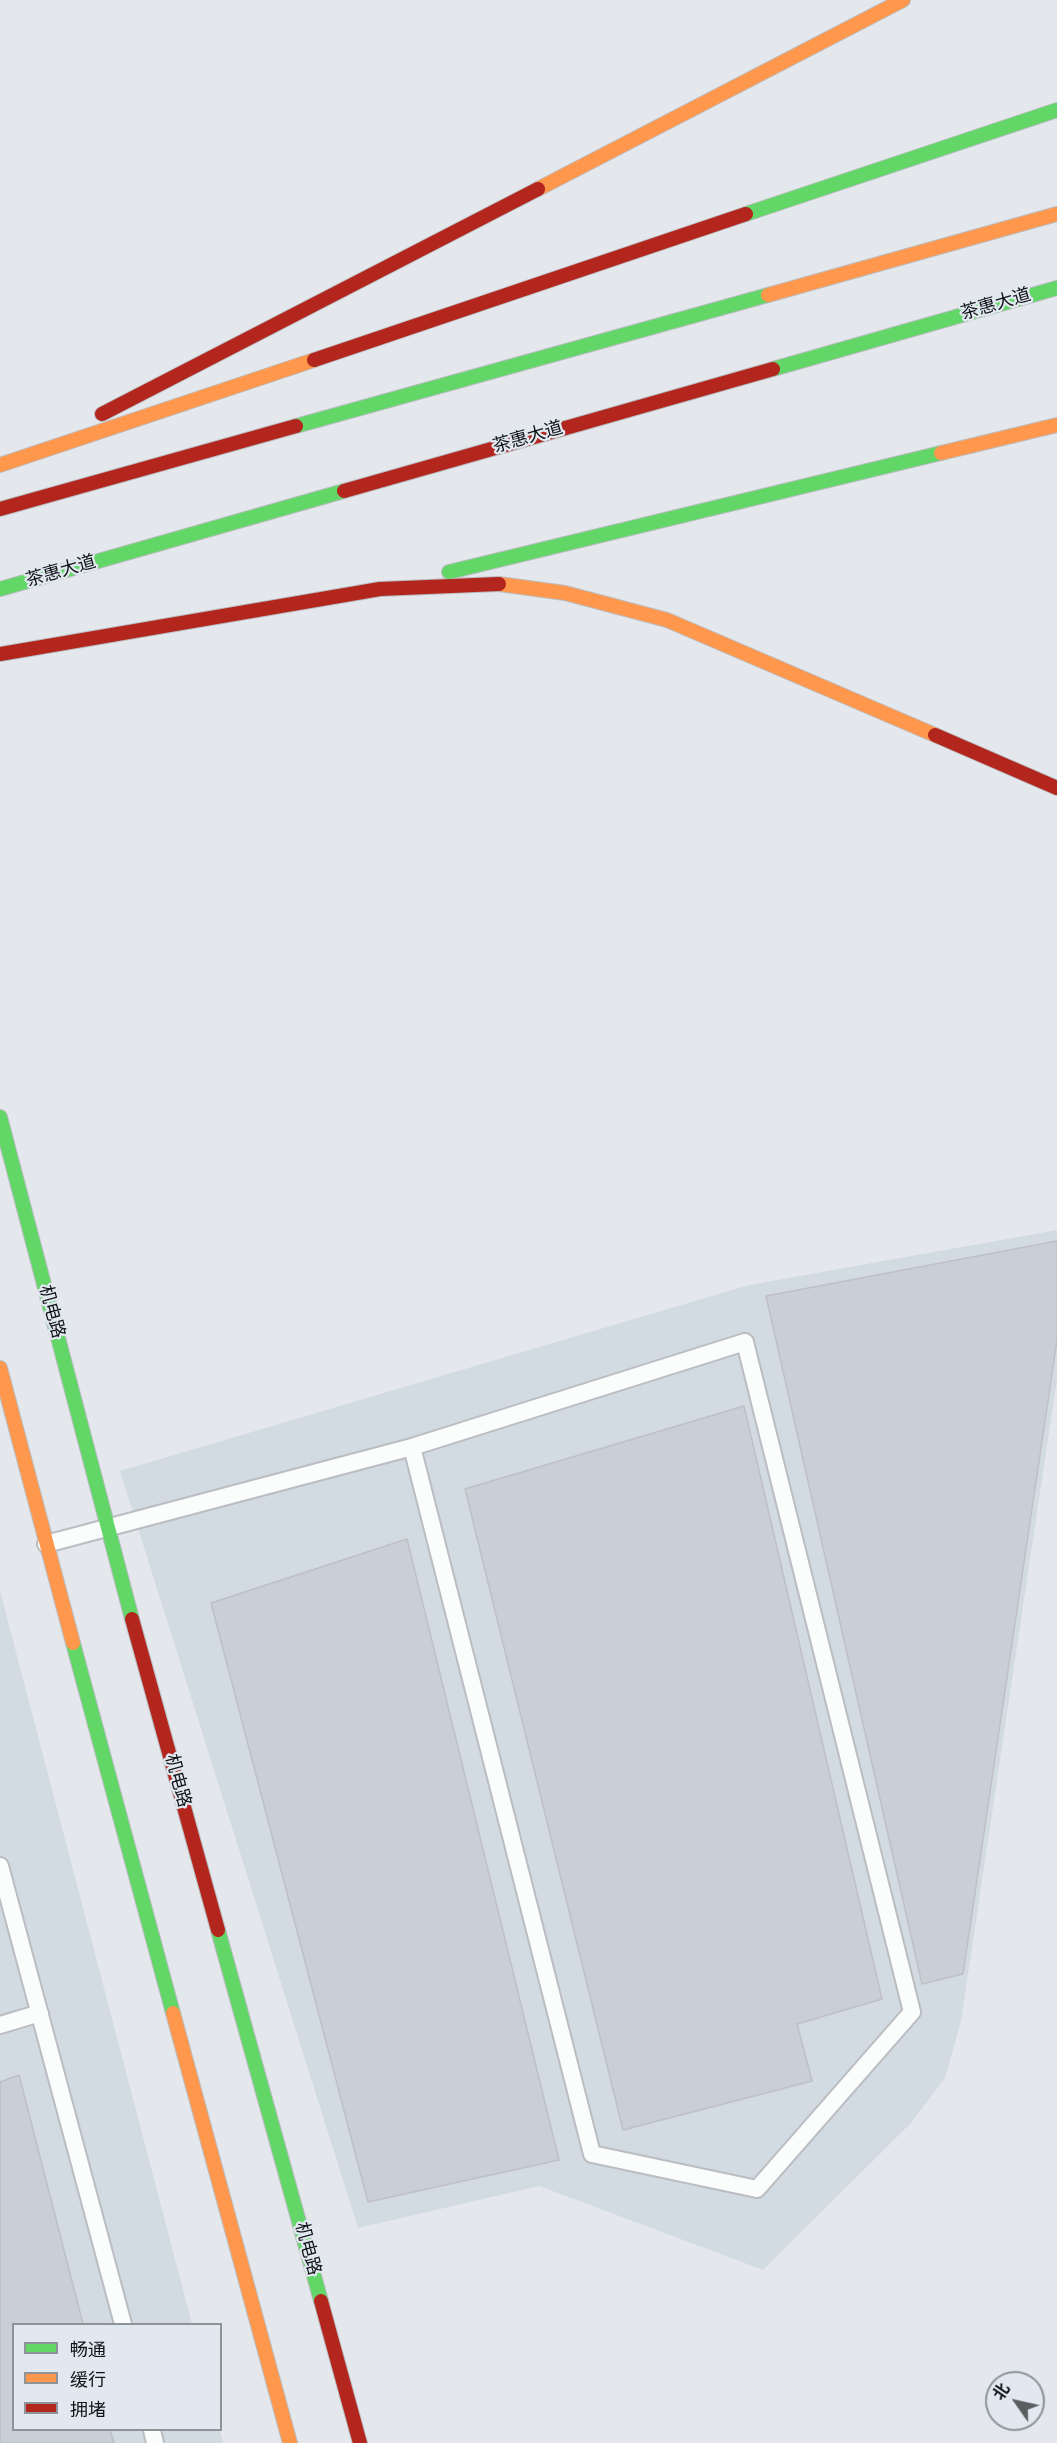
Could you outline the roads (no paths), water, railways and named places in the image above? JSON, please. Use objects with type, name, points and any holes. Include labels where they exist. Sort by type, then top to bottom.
[{"type":"main road","points":[[3,464],[903,0]]},
{"type":"main road","points":[[3,464],[1057,110]]},
{"type":"main road","points":[[0,508],[1057,214]]},
{"type":"main road","name":"茶惠大道","points":[[0,589],[1057,288]]},
{"type":"main road","points":[[0,654],[380,589],[1057,425]]},
{"type":"main road","points":[[380,589],[508,584],[565,593],[667,620],[1057,788]]},
{"type":"main road","name":"机电路","points":[[0,1118],[107,1528],[360,2443]]},
{"type":"main road","points":[[0,1368],[290,2443]]},
{"type":"lane","points":[[46,1544],[412,1447],[745,1342],[912,2012],[757,2189],[592,2154],[412,1447]]},
{"type":"lane","points":[[0,1866],[122,2323]]},
{"type":"lane","points":[[0,2025],[40,2013]]}]
